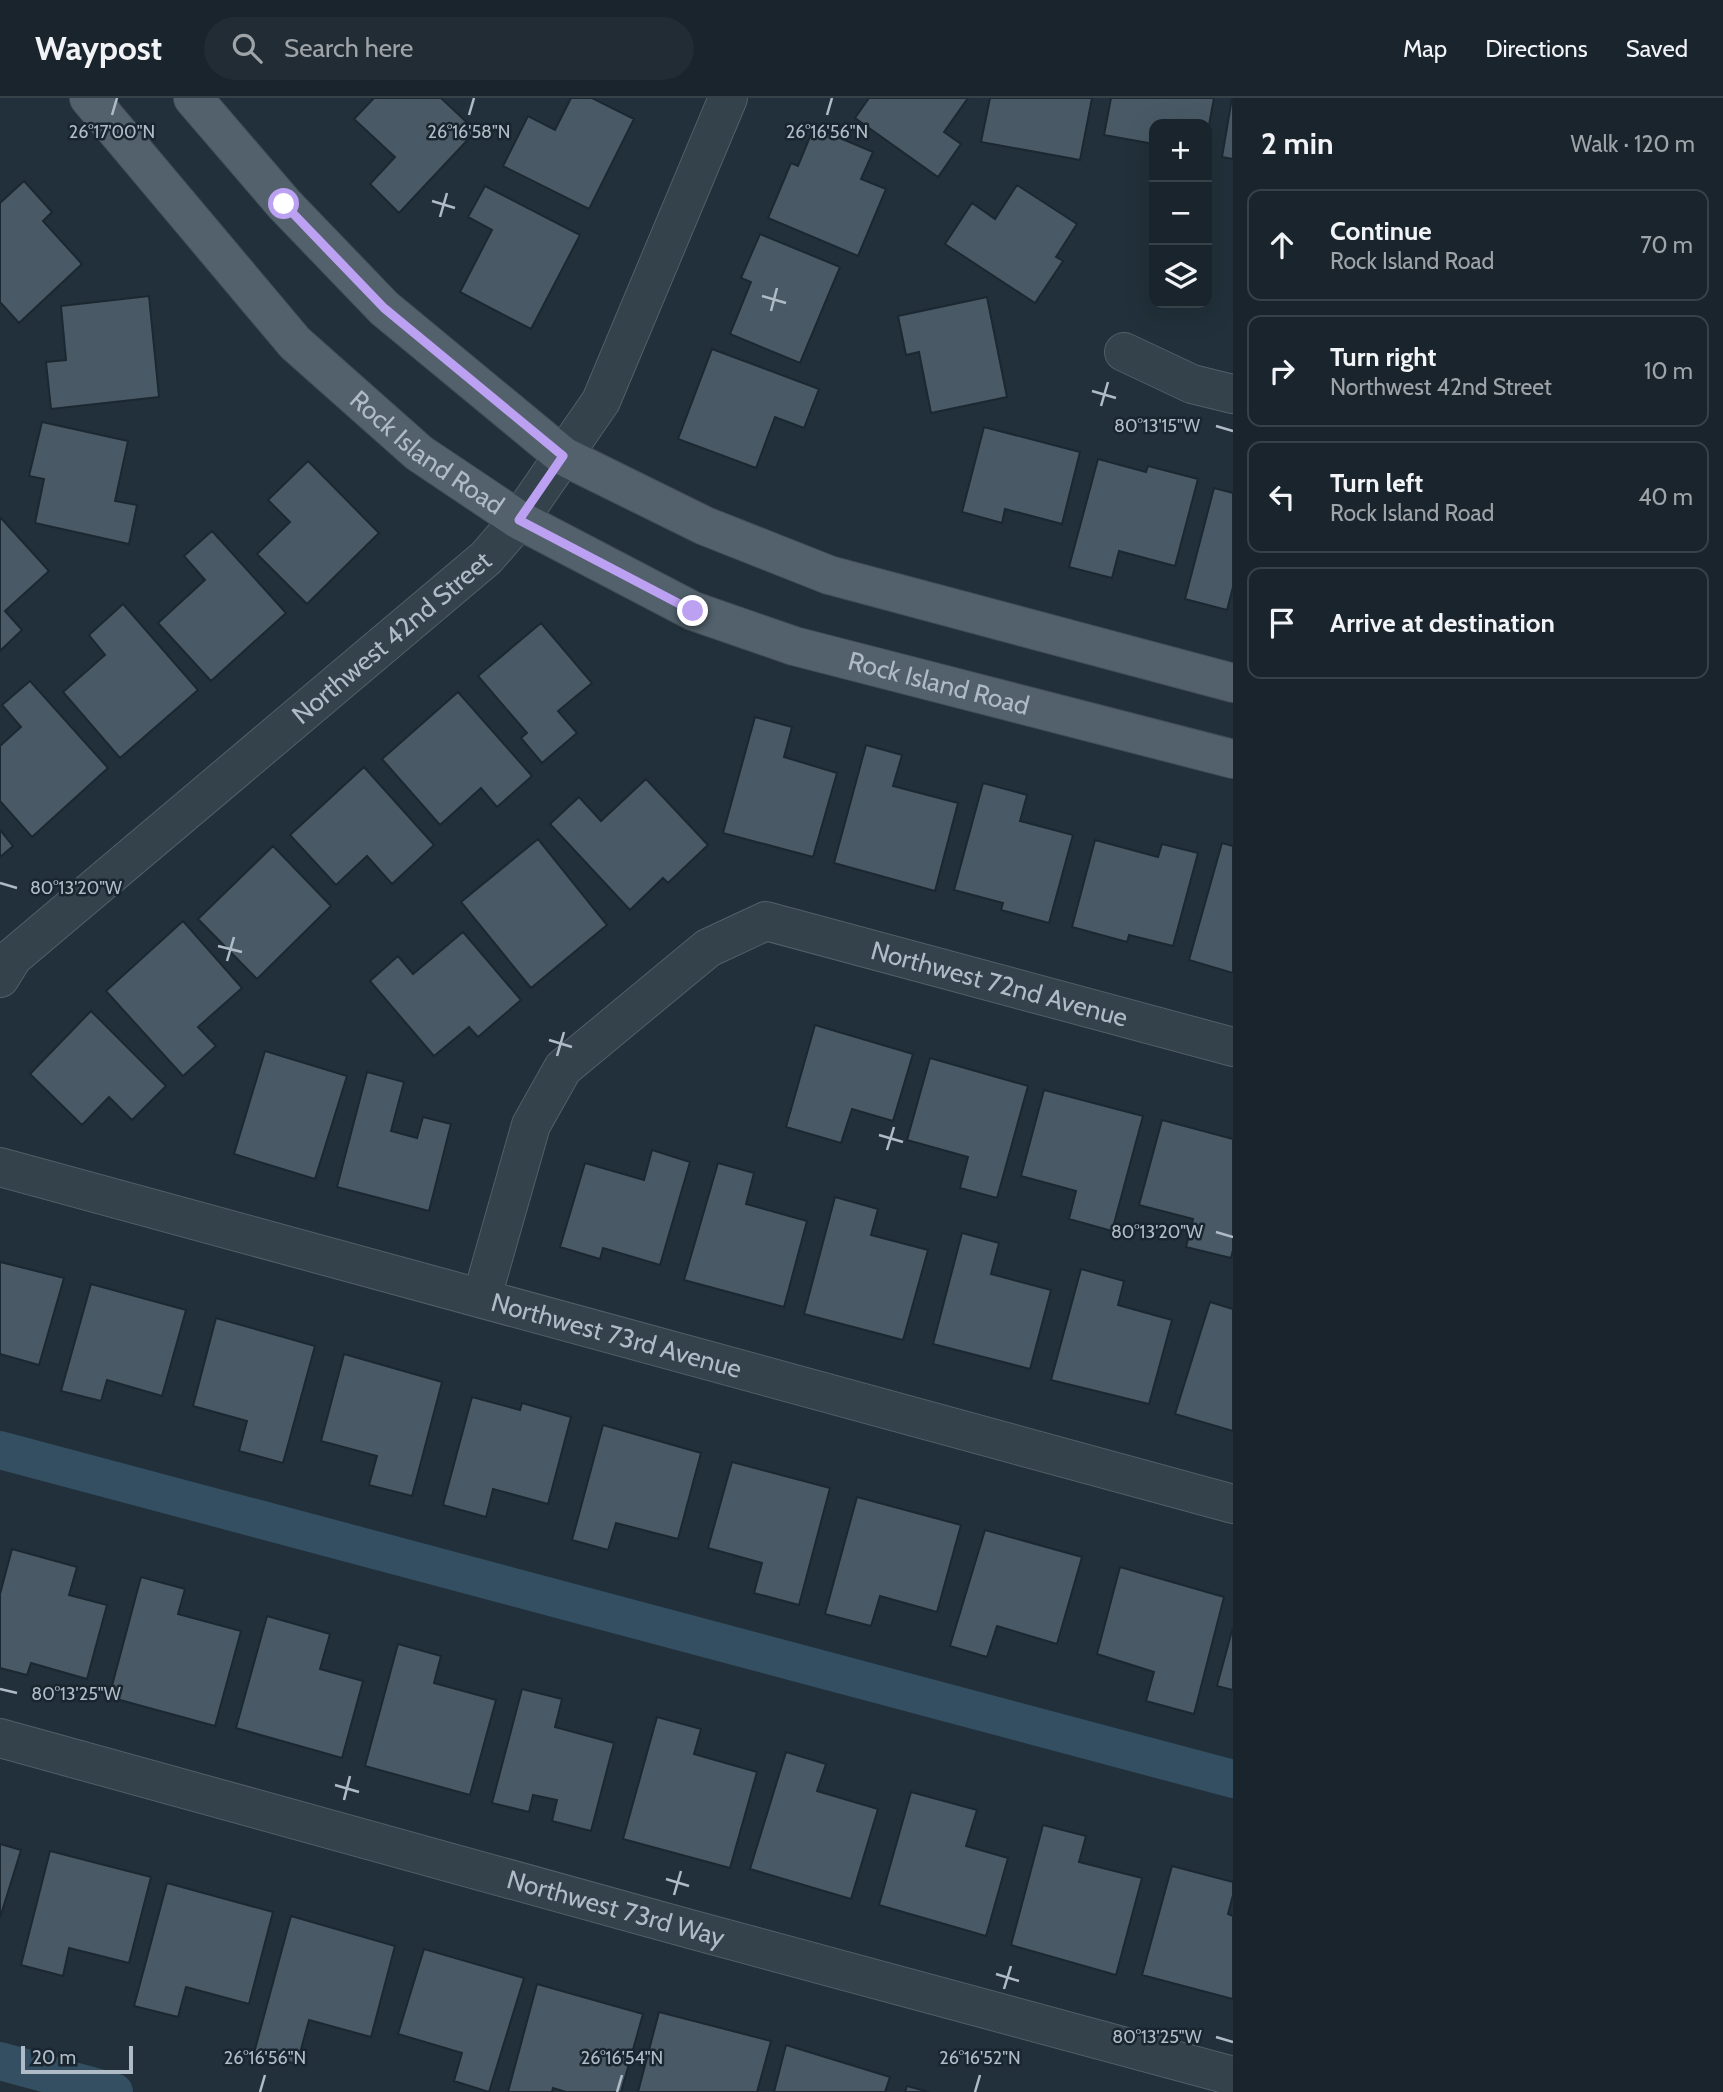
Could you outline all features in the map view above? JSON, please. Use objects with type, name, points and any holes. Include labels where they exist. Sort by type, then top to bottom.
[{"type":"main road","name":"Rock Island Road","points":[[89,98],[295,343],[419,453],[519,520],[693,611],[794,646],[1233,759]]},
{"type":"main road","points":[[193,98],[284,204],[384,308],[563,456],[705,526],[829,575],[1233,683]]},
{"type":"street","name":"Northwest 42nd Street","points":[[0,978],[13,957],[486,558],[519,520],[601,401],[728,98]]},
{"type":"street","points":[[1124,352],[1192,384],[1233,394]]},
{"type":"street","name":"Northwest 72nd Avenue","points":[[482,1297],[531,1125],[563,1068],[708,948],[766,921],[1233,1047]]},
{"type":"street","name":"Northwest 73rd Avenue","points":[[0,1167],[1233,1504]]},
{"type":"street","name":"Northwest 73rd Way","points":[[0,1738],[1233,2076]]},
{"type":"building","points":[[374,98],[441,98],[476,131],[399,213],[370,184],[395,157],[354,119]]},
{"type":"building","points":[[571,98],[592,98],[634,119],[589,209],[503,166],[528,116],[555,130]]},
{"type":"building","points":[[869,98],[968,98],[944,132],[961,144],[938,177],[855,118]]},
{"type":"building","points":[[990,98],[1092,98],[1080,160],[981,142]]},
{"type":"building","points":[[1111,98],[1214,98],[1210,119],[1149,119],[1149,143],[1104,135]]},
{"type":"building","points":[[1233,98],[1233,159],[1222,157]]},
{"type":"building","points":[[814,127],[873,152],[861,179],[886,189],[858,256],[768,218],[791,163],[798,166]]},
{"type":"building","points":[[24,181],[52,212],[43,221],[82,264],[19,323],[0,302],[0,203]]},
{"type":"building","points":[[1017,185],[1077,224],[1056,257],[1063,261],[1035,303],[945,244],[972,203],[995,219]]},
{"type":"building","points":[[485,186],[580,235],[531,329],[460,292],[492,230],[468,217]]},
{"type":"building","points":[[760,234],[840,267],[800,363],[730,334],[751,282],[741,278]]},
{"type":"building","points":[[149,296],[159,397],[51,409],[46,362],[66,360],[61,306]]},
{"type":"building","points":[[987,297],[1007,397],[931,413],[919,352],[906,355],[898,316]]},
{"type":"building","points":[[712,349],[819,389],[804,428],[775,417],[756,468],[678,439]]},
{"type":"building","points":[[42,422],[128,441],[115,501],[137,505],[129,544],[35,523],[44,479],[29,476]]},
{"type":"building","points":[[984,427],[1080,452],[1062,524],[1005,509],[1002,523],[962,512]]},
{"type":"building","points":[[1098,459],[1146,472],[1148,466],[1198,479],[1175,566],[1119,551],[1112,578],[1069,567]]},
{"type":"building","points":[[308,461],[379,533],[307,604],[257,554],[290,522],[268,500]]},
{"type":"building","points":[[1214,488],[1233,493],[1233,587],[1227,610],[1185,599]]},
{"type":"building","points":[[0,517],[49,571],[5,611],[22,630],[0,651]]},
{"type":"building","points":[[212,531],[286,613],[211,681],[158,623],[205,580],[184,556]]},
{"type":"building","points":[[123,604],[198,690],[120,758],[63,692],[105,655],[89,635]]},
{"type":"building","points":[[541,623],[592,683],[558,711],[577,733],[542,763],[521,738],[527,733],[478,676]]},
{"type":"building","points":[[30,681],[108,768],[32,837],[0,801],[0,746],[21,727],[2,705]]},
{"type":"building","points":[[458,692],[532,776],[497,807],[481,788],[440,825],[382,759]]},
{"type":"building","points":[[755,717],[792,727],[784,757],[837,773],[813,857],[723,833]]},
{"type":"building","points":[[866,745],[902,755],[893,786],[958,803],[935,891],[834,863]]},
{"type":"building","points":[[364,767],[434,845],[392,884],[367,856],[336,885],[290,835]]},
{"type":"building","points":[[646,779],[708,845],[668,883],[663,878],[630,910],[550,824],[579,797],[601,821]]},
{"type":"building","points":[[983,783],[1027,795],[1020,821],[1073,835],[1049,923],[1001,910],[1003,903],[954,890]]},
{"type":"building","points":[[0,830],[13,846],[0,857]]},
{"type":"building","points":[[538,839],[607,925],[531,988],[461,902]]},
{"type":"building","points":[[1095,840],[1158,857],[1162,844],[1198,853],[1173,946],[1129,935],[1127,942],[1072,927]]},
{"type":"building","points":[[1222,843],[1233,846],[1233,973],[1189,960]]},
{"type":"building","points":[[273,846],[331,906],[257,979],[198,919]]},
{"type":"building","points":[[183,921],[242,988],[198,1027],[216,1046],[183,1076],[106,991]]},
{"type":"building","points":[[463,932],[521,1000],[478,1037],[469,1027],[434,1056],[370,981],[398,956],[413,974]]},
{"type":"building","points":[[91,1011],[166,1086],[132,1120],[109,1097],[82,1125],[30,1074]]},
{"type":"building","points":[[815,1025],[913,1054],[893,1121],[852,1109],[841,1143],[786,1127]]},
{"type":"building","points":[[265,1051],[347,1076],[315,1179],[234,1154]]},
{"type":"building","points":[[930,1058],[1028,1086],[997,1198],[960,1188],[968,1157],[907,1140]]},
{"type":"building","points":[[367,1072],[404,1082],[391,1131],[417,1138],[423,1117],[451,1124],[429,1211],[337,1187]]},
{"type":"building","points":[[1044,1090],[1143,1116],[1112,1231],[1069,1219],[1076,1191],[1021,1176]]},
{"type":"building","points":[[1162,1120],[1233,1139],[1231,1258],[1186,1247],[1193,1219],[1139,1205]]},
{"type":"building","points":[[652,1150],[690,1162],[660,1265],[603,1248],[600,1259],[560,1247],[585,1163],[644,1180]]},
{"type":"building","points":[[718,1163],[754,1173],[746,1204],[807,1221],[784,1307],[684,1280]]},
{"type":"building","points":[[835,1197],[878,1209],[871,1235],[928,1250],[903,1340],[804,1314]]},
{"type":"building","points":[[962,1233],[999,1243],[991,1274],[1051,1290],[1030,1369],[933,1344]]},
{"type":"building","points":[[0,1262],[64,1278],[39,1365],[0,1354]]},
{"type":"building","points":[[1081,1269],[1124,1281],[1118,1305],[1172,1320],[1149,1404],[1051,1380]]},
{"type":"building","points":[[91,1284],[186,1310],[162,1396],[107,1380],[101,1401],[61,1391]]},
{"type":"building","points":[[1210,1302],[1233,1309],[1233,1431],[1175,1414]]},
{"type":"building","points":[[216,1318],[315,1346],[283,1463],[239,1451],[247,1421],[193,1406]]},
{"type":"building","points":[[344,1354],[442,1382],[412,1496],[369,1485],[377,1456],[321,1441]]},
{"type":"building","points":[[472,1397],[520,1410],[522,1403],[571,1417],[548,1504],[493,1489],[486,1517],[443,1505]]},
{"type":"building","points":[[603,1425],[701,1453],[678,1539],[616,1523],[608,1550],[572,1540]]},
{"type":"building","points":[[732,1462],[830,1488],[799,1605],[754,1593],[762,1563],[708,1548]]},
{"type":"building","points":[[857,1497],[961,1525],[937,1612],[880,1596],[871,1626],[825,1614]]},
{"type":"building","points":[[985,1530],[1082,1557],[1057,1644],[997,1626],[987,1657],[950,1646]]},
{"type":"building","points":[[12,1549],[77,1567],[69,1595],[107,1605],[87,1679],[31,1663],[27,1675],[0,1668],[0,1594]]},
{"type":"building","points":[[1120,1567],[1224,1597],[1194,1714],[1146,1701],[1154,1672],[1097,1654]]},
{"type":"building","points":[[141,1577],[185,1589],[178,1614],[241,1631],[215,1726],[109,1697]]},
{"type":"building","points":[[267,1616],[330,1634],[320,1669],[363,1681],[342,1758],[236,1728]]},
{"type":"building","points":[[1233,1627],[1233,1690],[1217,1686]]},
{"type":"building","points":[[398,1644],[441,1656],[434,1683],[496,1700],[470,1795],[365,1766]]},
{"type":"building","points":[[522,1689],[562,1699],[555,1727],[614,1743],[591,1831],[552,1821],[557,1800],[533,1795],[529,1812],[492,1803]]},
{"type":"building","points":[[657,1717],[701,1729],[694,1754],[757,1772],[730,1868],[623,1839]]},
{"type":"building","points":[[786,1752],[826,1764],[817,1791],[878,1809],[851,1899],[750,1869]]},
{"type":"building","points":[[911,1792],[977,1810],[966,1846],[1008,1858],[986,1936],[879,1905]]},
{"type":"building","points":[[1043,1825],[1086,1836],[1079,1862],[1142,1878],[1116,1975],[1011,1945]]},
{"type":"building","points":[[0,1844],[21,1850],[0,1918]]},
{"type":"building","points":[[50,1851],[151,1877],[129,1963],[69,1948],[63,1976],[21,1965]]},
{"type":"building","points":[[1172,1866],[1233,1882],[1228,1914],[1233,1916],[1233,1999],[1142,1975]]},
{"type":"building","points":[[167,1883],[273,1912],[249,2004],[186,1987],[178,2017],[134,2006]]},
{"type":"building","points":[[291,1916],[395,1946],[371,2037],[309,2020],[297,2064],[254,2053]]},
{"type":"building","points":[[424,1949],[524,1978],[489,2092],[454,2081],[462,2053],[398,2034]]},
{"type":"building","points":[[537,1984],[643,2014],[621,2092],[566,2092],[553,2088],[552,2092],[508,2092]]},
{"type":"building","points":[[659,2012],[771,2041],[757,2092],[638,2092]]},
{"type":"building","points":[[786,2045],[890,2077],[885,2092],[774,2092]]},
{"type":"building","points":[[907,2086],[929,2092],[905,2092]]},
{"type":"waterway","points":[[0,1450],[1233,1779]]},
{"type":"waterway","points":[[0,2061],[114,2092]]},
{"type":"route","points":[[284,204],[384,308],[563,456],[519,520],[693,611]]}]
